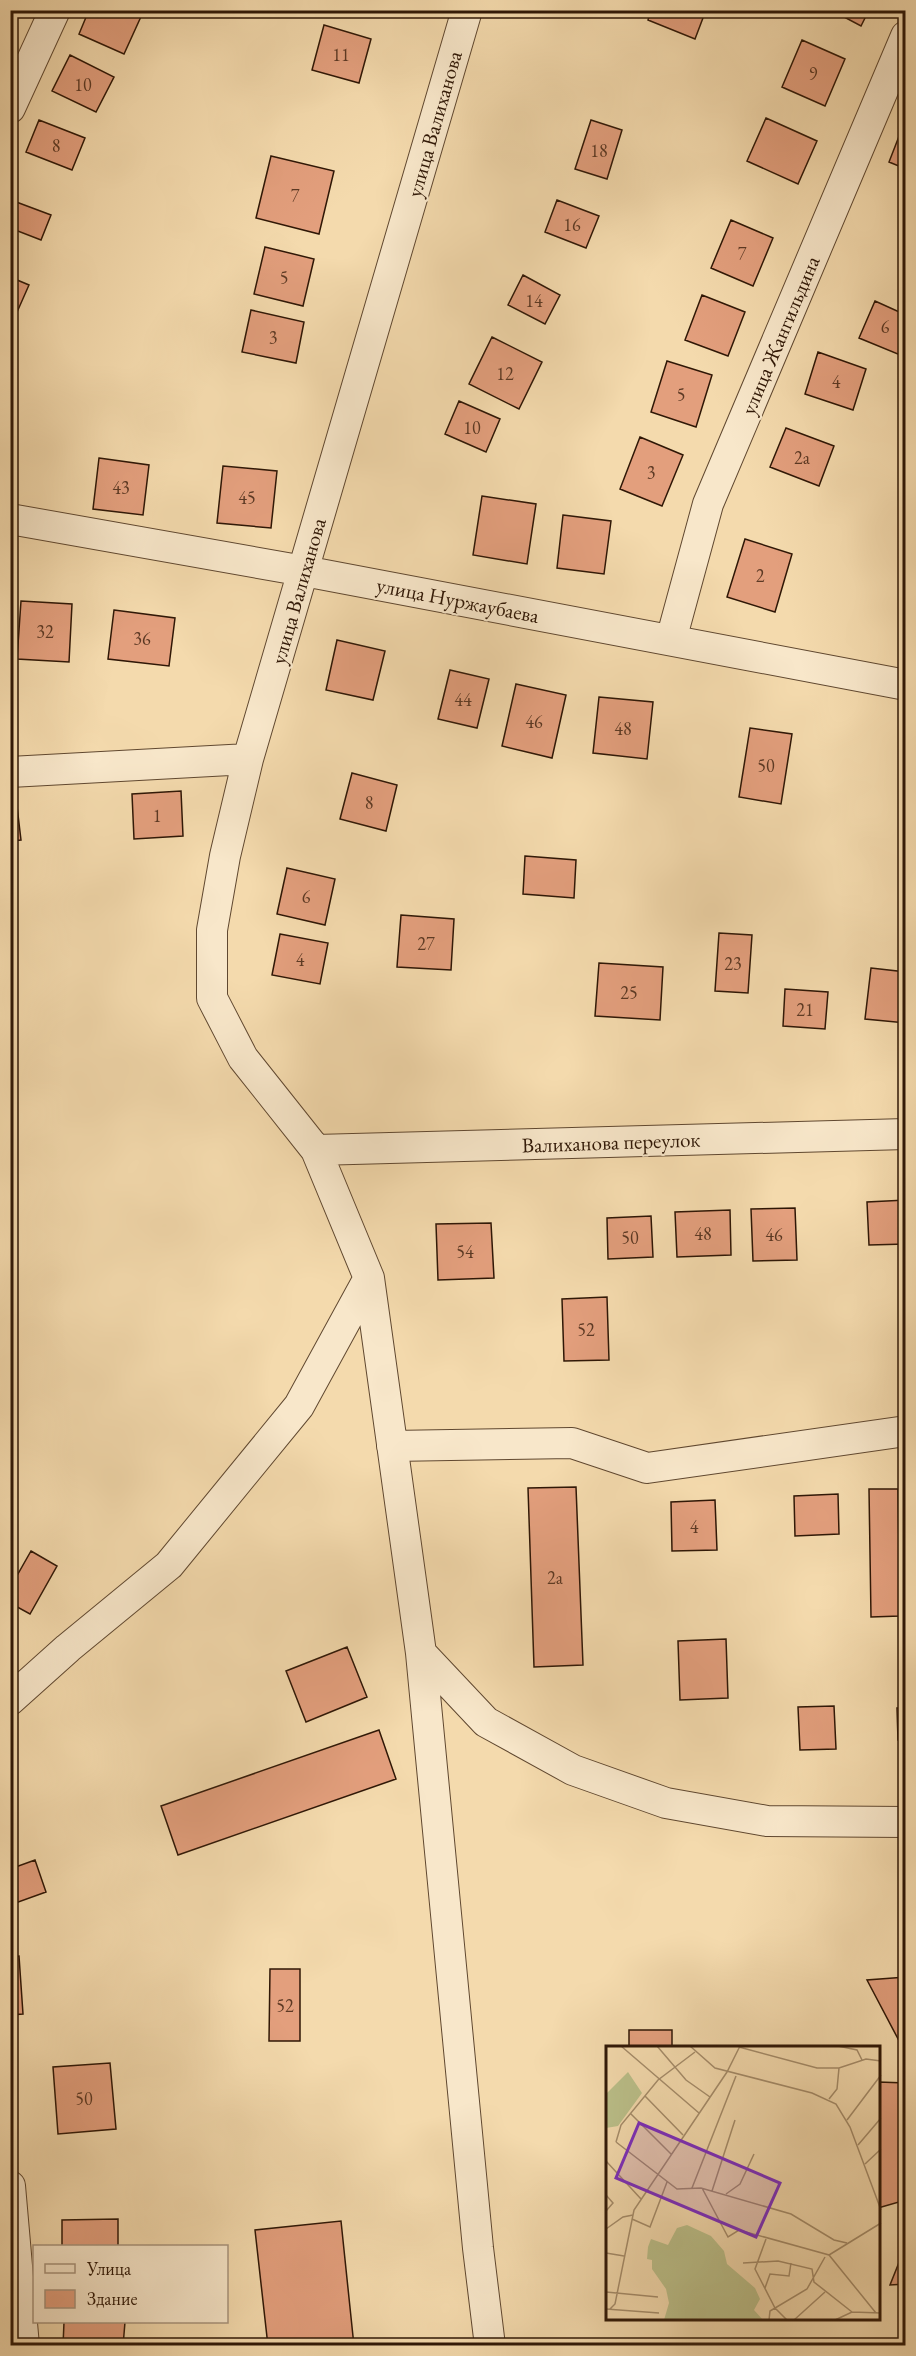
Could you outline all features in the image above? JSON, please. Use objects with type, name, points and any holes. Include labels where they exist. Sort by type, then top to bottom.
[{"type":"street","points":[[10,108],[55,10]]},
{"type":"street","name":"улица Валиханова","points":[[467,10],[248,759],[225,856],[212,930],[212,998],[243,1058],[316,1150],[369,1278],[421,1653],[478,2248],[490,2346]]},
{"type":"street","name":"улица Жангильдина","points":[[671,640],[708,504],[906,36]]},
{"type":"street","name":"улица Нуржаубаева","points":[[10,519],[304,571],[906,685]]},
{"type":"street","points":[[10,772],[248,759]]},
{"type":"street","name":"Валиханова переулок","points":[[316,1150],[906,1134]]},
{"type":"street","points":[[10,1700],[68,1648],[169,1565],[299,1406],[369,1278]]},
{"type":"street","points":[[392,1446],[572,1443],[647,1468],[906,1431]]},
{"type":"street","points":[[421,1653],[486,1722],[573,1770],[666,1803],[767,1821],[906,1822]]},
{"type":"street","points":[[10,2186],[24,2346]]},
{"type":"building","points":[[89,10],[144,10],[124,54],[79,34]]},
{"type":"building","points":[[651,10],[706,10],[695,39],[648,20]]},
{"type":"building","points":[[831,10],[869,10],[861,26]]},
{"type":"building","points":[[324,25],[371,39],[359,83],[312,70]]},
{"type":"building","points":[[802,40],[845,59],[825,106],[782,87]]},
{"type":"building","points":[[70,55],[114,77],[96,112],[52,91]]},
{"type":"building","points":[[766,118],[817,141],[798,184],[747,161]]},
{"type":"building","points":[[39,120],[85,138],[72,170],[26,152]]},
{"type":"building","points":[[591,120],[622,130],[607,179],[575,169]]},
{"type":"building","points":[[903,126],[906,126],[906,169],[889,162]]},
{"type":"building","points":[[271,156],[334,171],[319,234],[256,218]]},
{"type":"building","points":[[11,200],[51,215],[41,240],[10,228]]},
{"type":"building","points":[[557,200],[599,216],[586,248],[545,232]]},
{"type":"building","points":[[731,220],[773,238],[753,286],[711,268]]},
{"type":"building","points":[[265,247],[314,259],[303,306],[254,294]]},
{"type":"building","points":[[523,275],[560,295],[545,324],[508,305]]},
{"type":"building","points":[[10,277],[29,285],[10,328]]},
{"type":"building","points":[[702,295],[745,312],[728,356],[685,340]]},
{"type":"building","points":[[875,301],[906,315],[905,357],[859,338]]},
{"type":"building","points":[[251,310],[304,322],[296,363],[242,352]]},
{"type":"building","points":[[492,337],[542,362],[519,409],[469,384]]},
{"type":"building","points":[[818,352],[866,369],[853,410],[805,394]]},
{"type":"building","points":[[667,361],[712,375],[696,427],[651,412]]},
{"type":"building","points":[[459,401],[500,419],[486,452],[445,434]]},
{"type":"building","points":[[786,428],[834,446],[819,486],[770,467]]},
{"type":"building","points":[[640,437],[683,455],[662,506],[620,489]]},
{"type":"building","points":[[99,458],[149,465],[143,515],[93,509]]},
{"type":"building","points":[[223,466],[277,471],[271,528],[217,523]]},
{"type":"building","points":[[482,496],[536,504],[527,564],[473,555]]},
{"type":"building","points":[[563,515],[611,521],[604,574],[557,568]]},
{"type":"building","points":[[745,539],[792,554],[775,612],[727,597]]},
{"type":"building","points":[[21,601],[72,604],[69,662],[17,659]]},
{"type":"building","points":[[114,610],[175,618],[169,666],[108,659]]},
{"type":"building","points":[[337,640],[385,651],[373,700],[326,690]]},
{"type":"building","points":[[450,670],[489,679],[477,728],[438,719]]},
{"type":"building","points":[[516,684],[566,695],[552,758],[502,746]]},
{"type":"building","points":[[599,697],[653,702],[647,759],[593,753]]},
{"type":"building","points":[[750,728],[792,734],[781,804],[739,797]]},
{"type":"building","points":[[352,773],[397,785],[386,831],[340,819]]},
{"type":"building","points":[[181,791],[183,836],[134,839],[132,794]]},
{"type":"building","points":[[10,798],[16,798],[21,840],[10,841]]},
{"type":"building","points":[[525,856],[576,860],[574,898],[523,894]]},
{"type":"building","points":[[287,868],[335,879],[325,925],[277,914]]},
{"type":"building","points":[[401,915],[454,919],[451,970],[397,967]]},
{"type":"building","points":[[719,933],[752,935],[748,993],[715,991]]},
{"type":"building","points":[[280,934],[328,943],[320,984],[272,975]]},
{"type":"building","points":[[599,963],[663,967],[660,1020],[595,1016]]},
{"type":"building","points":[[871,968],[906,972],[906,1023],[865,1019]]},
{"type":"building","points":[[785,989],[828,992],[825,1029],[783,1026]]},
{"type":"building","points":[[906,1200],[906,1244],[869,1245],[867,1202]]},
{"type":"building","points":[[795,1208],[797,1260],[753,1261],[751,1209]]},
{"type":"building","points":[[730,1210],[731,1255],[677,1257],[675,1212]]},
{"type":"building","points":[[651,1216],[653,1257],[608,1259],[607,1218]]},
{"type":"building","points":[[491,1223],[494,1278],[438,1280],[436,1224]]},
{"type":"building","points":[[607,1297],[609,1360],[564,1361],[562,1299]]},
{"type":"building","points":[[576,1487],[583,1665],[534,1667],[528,1488]]},
{"type":"building","points":[[869,1489],[898,1489],[900,1616],[871,1617]]},
{"type":"building","points":[[838,1494],[839,1534],[795,1536],[794,1496]]},
{"type":"building","points":[[715,1500],[717,1550],[672,1551],[671,1502]]},
{"type":"building","points":[[31,1551],[57,1566],[30,1614],[10,1603],[10,1588]]},
{"type":"building","points":[[726,1639],[728,1698],[680,1700],[678,1641]]},
{"type":"building","points":[[347,1647],[367,1697],[306,1722],[286,1671]]},
{"type":"building","points":[[834,1706],[836,1749],[800,1750],[798,1707]]},
{"type":"building","points":[[897,1708],[906,1708],[906,1740],[898,1740]]},
{"type":"building","points":[[379,1730],[396,1779],[178,1855],[161,1806]]},
{"type":"building","points":[[35,1860],[46,1892],[10,1905],[10,1869]]},
{"type":"building","points":[[19,1956],[23,2014],[10,2015],[10,1957]]},
{"type":"building","points":[[270,1969],[300,1969],[300,2041],[269,2041]]},
{"type":"building","points":[[906,1977],[906,2054],[867,1980]]},
{"type":"building","points":[[629,2030],[672,2030],[672,2046],[629,2046]]},
{"type":"building","points":[[110,2063],[116,2129],[58,2134],[53,2067]]},
{"type":"building","points":[[880,2082],[906,2083],[906,2200],[880,2207]]},
{"type":"building","points":[[118,2219],[118,2245],[62,2245],[62,2220]]},
{"type":"building","points":[[341,2221],[354,2346],[268,2346],[255,2230]]},
{"type":"building","points":[[906,2245],[906,2284],[890,2285]]},
{"type":"building","points":[[64,2323],[125,2323],[123,2346],[63,2346]]}]
